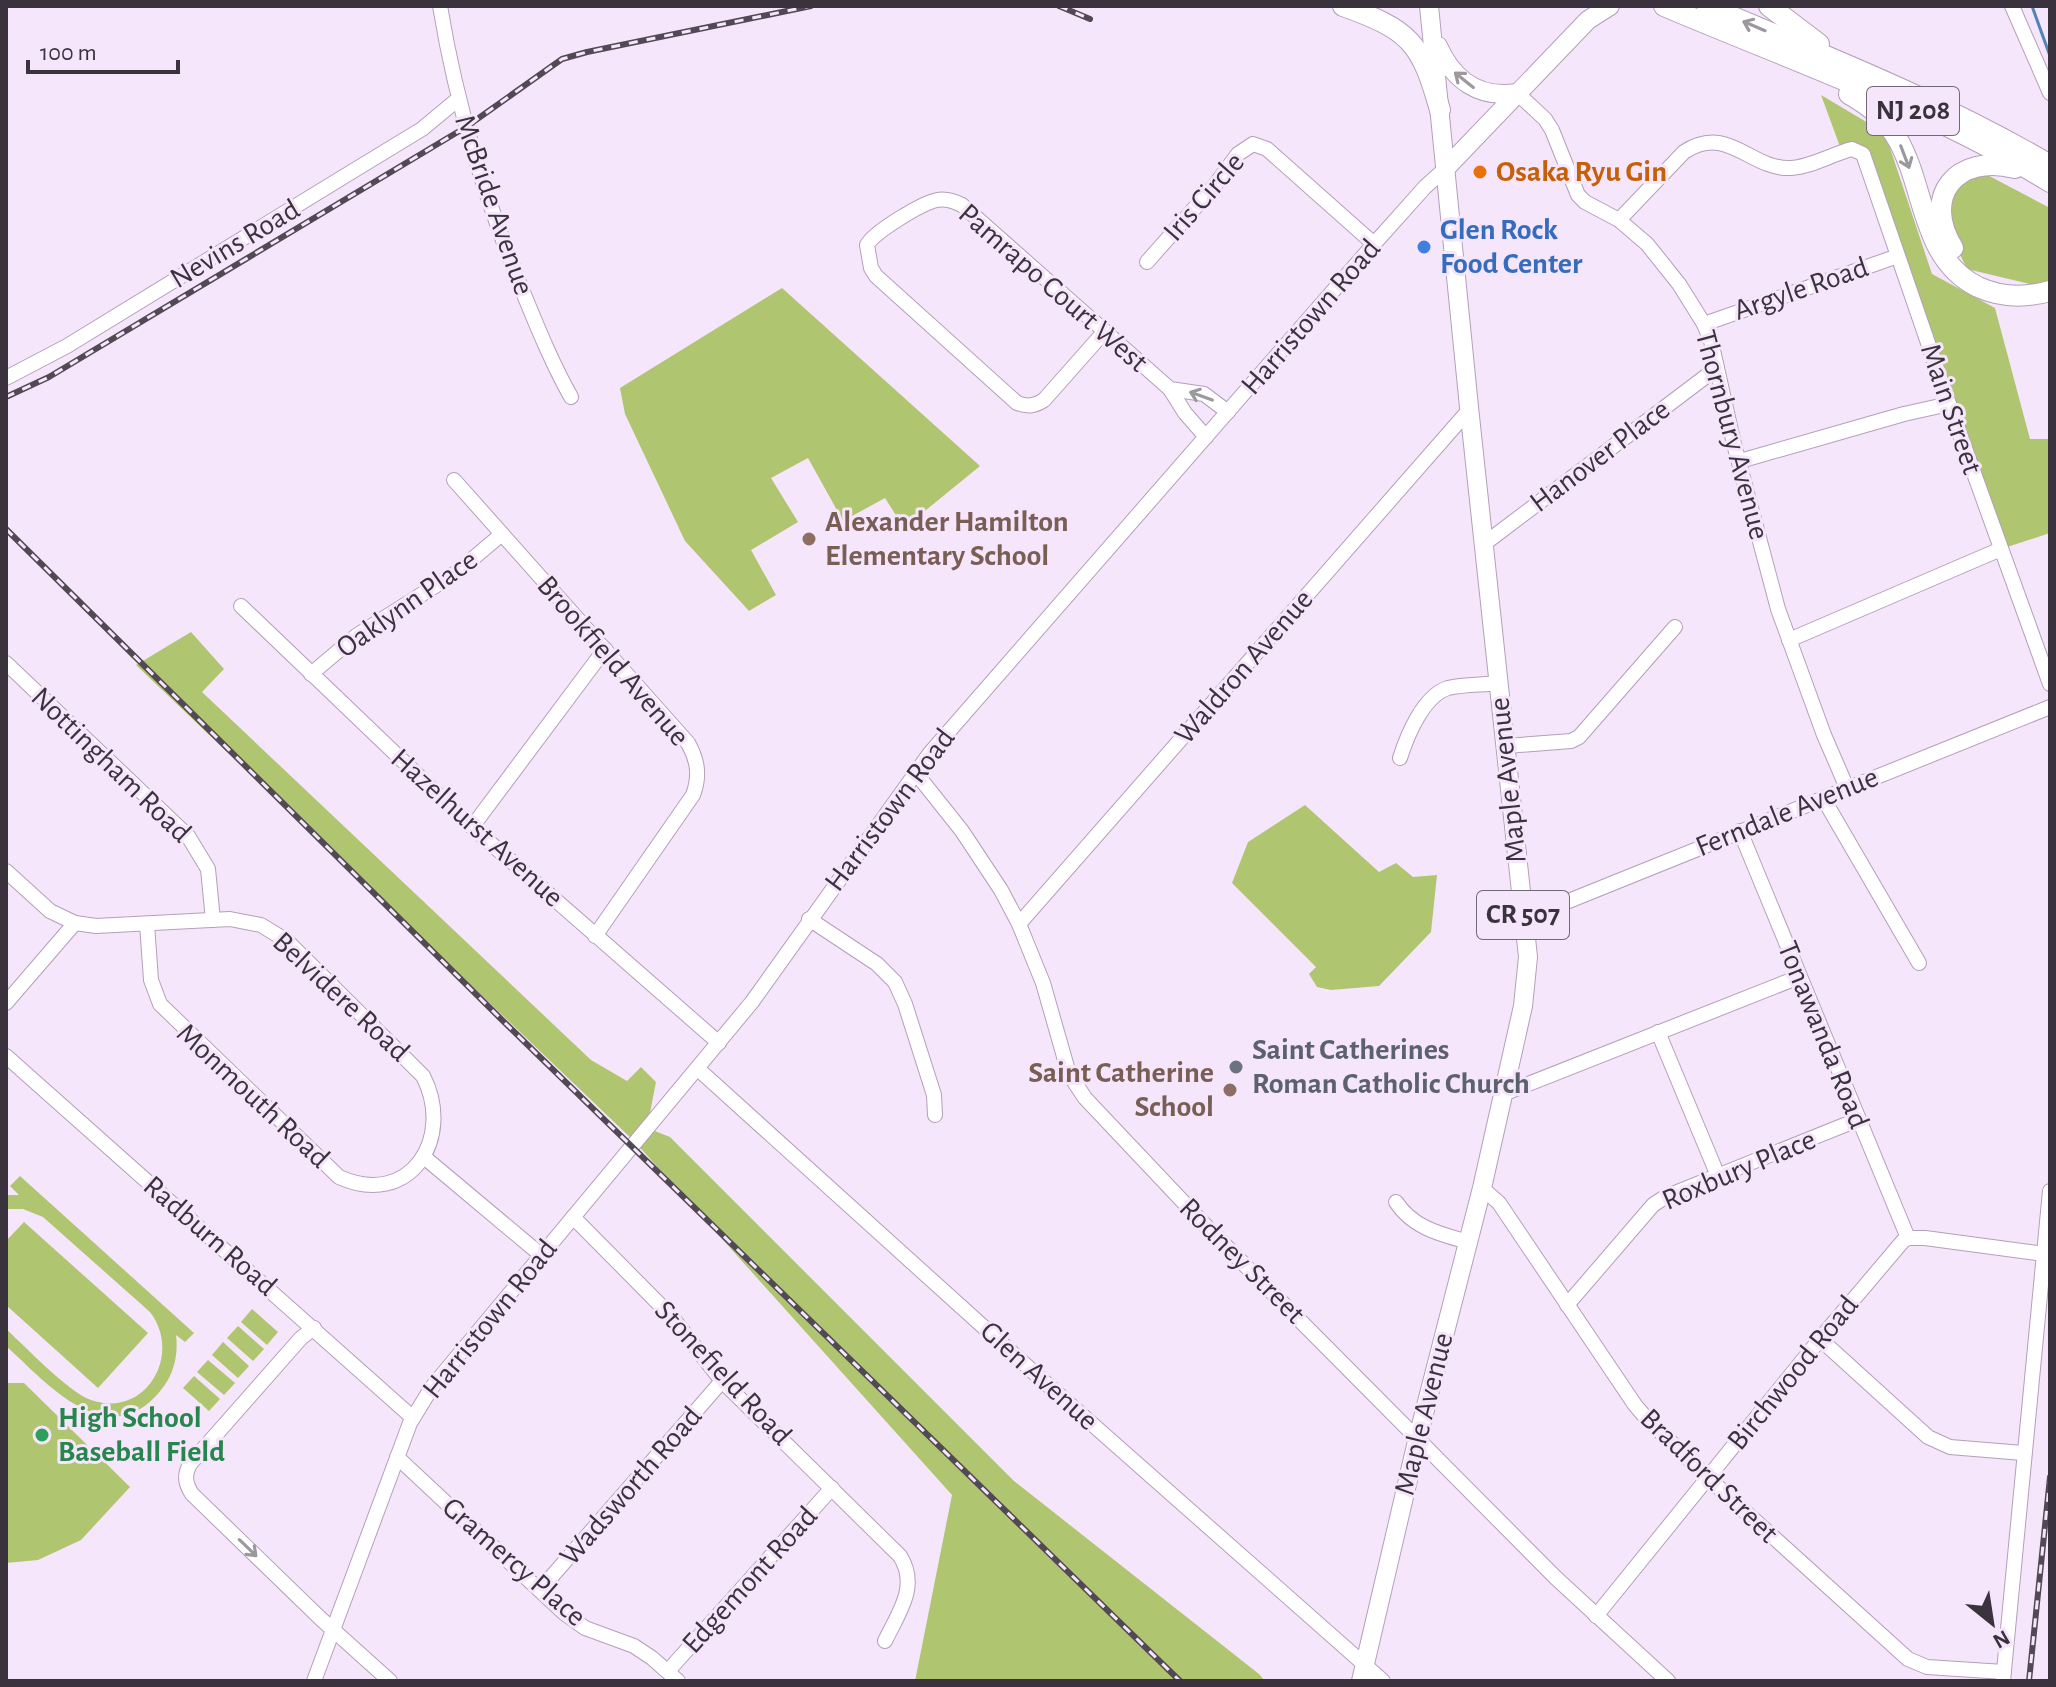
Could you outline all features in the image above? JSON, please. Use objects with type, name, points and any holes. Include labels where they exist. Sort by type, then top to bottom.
[{"type":"highway","points":[[1343,6],[1393,27],[1412,42],[1425,63],[1440,110]]},
{"type":"highway","name":"NJ 208","points":[[1707,6],[1903,90],[2042,169]]},
{"type":"highway","points":[[1769,6],[1817,43],[1903,90]]},
{"type":"highway","name":"NJ 208","points":[[1669,8],[2042,169]]},
{"type":"highway","points":[[1783,56],[1857,99],[1892,130],[1906,157],[1936,246],[1962,277],[1985,290],[2010,296],[2024,297],[2050,291]]},
{"type":"highway","points":[[2042,169],[1994,164],[1971,167],[1951,182],[1944,194],[1941,218],[1954,249],[1980,273],[2012,283],[2050,277]]},
{"type":"main road","name":"Maple Avenue","points":[[1363,1673],[1418,1437],[1482,1188],[1527,980],[1528,957],[1429,6]]},
{"type":"main road","name":"Harristown Road","points":[[1446,168],[1591,13],[1610,6]]},
{"type":"main road","points":[[1653,6],[1669,8]]},
{"type":"main road","points":[[1432,33],[1448,64],[1462,81],[1483,93],[1517,93]]},
{"type":"street","name":"McBride Avenue","points":[[440,6],[457,100],[501,238],[548,352],[571,397]]},
{"type":"street","points":[[2012,6],[2050,93]]},
{"type":"street","name":"Thornbury Avenue","points":[[1517,93],[1545,119],[1552,130],[1578,195],[1619,220],[1647,244],[1704,324],[1778,609],[1847,788]]},
{"type":"street","name":"Nevins Road","points":[[6,378],[67,346],[422,129],[457,100]]},
{"type":"street","name":"Main Street","points":[[1619,220],[1684,152],[1697,144],[1717,141],[1788,168],[1852,149],[1866,159],[1949,404],[2050,684]]},
{"type":"street","name":"Iris Circle","points":[[1147,262],[1238,154],[1253,144],[1267,149],[1374,244]]},
{"type":"street","name":"Harristown Road","points":[[314,1681],[412,1417],[432,1387],[752,1002],[915,772],[965,711],[1374,244],[1446,168]]},
{"type":"street","name":"Pamrapo Court West","points":[[1105,331],[1044,400],[1032,406],[1017,403],[876,276],[867,245],[876,234],[931,202],[954,201],[962,205],[1105,331],[1170,389],[1204,394],[1228,412]]},
{"type":"street","name":"Argyle Road","points":[[1704,324],[1898,256]]},
{"type":"street","name":"Hanover Place","points":[[1484,544],[1717,368]]},
{"type":"street","points":[[1170,389],[1206,437]]},
{"type":"street","points":[[1740,461],[1949,404]]},
{"type":"street","name":"Waldron Avenue","points":[[1019,924],[1469,410]]},
{"type":"street","name":"Brookfield Avenue","points":[[454,480],[688,743],[697,763],[697,785],[687,804],[595,936]]},
{"type":"street","name":"Oaklynn Place","points":[[311,674],[356,636],[457,572],[502,534]]},
{"type":"street","points":[[1789,640],[2001,549]]},
{"type":"street","name":"Hazelhurst Avenue","points":[[241,606],[472,827],[719,1043]]},
{"type":"street","points":[[1506,746],[1571,741],[1579,737],[1675,627]]},
{"type":"street","points":[[472,827],[605,649]]},
{"type":"street","name":"Nottingham Road","points":[[6,663],[188,836],[208,869],[213,920]]},
{"type":"street","points":[[1400,758],[1406,738],[1424,709],[1441,692],[1448,688],[1498,683]]},
{"type":"street","name":"Ferndale Avenue","points":[[1524,919],[2050,707]]},
{"type":"street","name":"Rodney Street","points":[[915,772],[962,831],[1001,890],[1019,924],[1043,983],[1069,1074],[1085,1098],[1205,1225],[1596,1616],[1668,1681]]},
{"type":"street","points":[[1823,798],[1919,963]]},
{"type":"street","name":"Tonawanda Road","points":[[1740,831],[1908,1238]]},
{"type":"street","points":[[6,871],[50,911],[75,923],[6,1003]]},
{"type":"street","points":[[809,919],[877,964],[895,982],[934,1095],[935,1115]]},
{"type":"street","name":"Belvidere Road","points":[[75,923],[96,926],[246,921],[276,932],[415,1065],[430,1089],[435,1115],[430,1144],[424,1157]]},
{"type":"street","name":"Monmouth Road","points":[[147,924],[151,980],[168,1015],[339,1177],[362,1185],[385,1184],[409,1173],[424,1157]]},
{"type":"street","points":[[1503,1094],[1799,977]]},
{"type":"street","points":[[1658,1032],[1718,1176]]},
{"type":"street","name":"Radburn Road","points":[[6,1056],[412,1417]]},
{"type":"street","name":"Glen Avenue","points":[[698,1069],[1363,1673],[1383,1681]]},
{"type":"street","name":"Roxbury Place","points":[[1567,1305],[1653,1205],[1857,1120]]},
{"type":"street","points":[[424,1157],[541,1255]]},
{"type":"street","name":"Bradford Street","points":[[1482,1188],[1499,1203],[1647,1419],[1708,1478],[1908,1659],[1927,1667],[2004,1677]]},
{"type":"street","points":[[2004,1677],[2050,1191]]},
{"type":"street","points":[[1396,1202],[1417,1224],[1468,1242]]},
{"type":"street","name":"Stonefield Road","points":[[573,1217],[671,1316],[722,1381],[906,1564],[908,1594],[885,1641]]},
{"type":"street","points":[[1908,1238],[2044,1254]]},
{"type":"street","name":"Birchwood Road","points":[[1596,1616],[1820,1339],[1908,1238]]},
{"type":"street","points":[[314,1328],[301,1338],[190,1464],[185,1477],[186,1485],[390,1681]]},
{"type":"street","points":[[1820,1339],[1938,1443],[1950,1447],[2023,1453]]},
{"type":"street","name":"Wadsworth Road","points":[[540,1590],[722,1381]]},
{"type":"street","name":"Gramercy Place","points":[[397,1457],[585,1628],[634,1646],[673,1676]]},
{"type":"street","name":"Edgemont Road","points":[[673,1676],[832,1488]]},
{"type":"green space","points":[[1821,95],[1885,133],[1932,274],[1995,308],[2030,439],[2050,439],[2050,533],[2001,549],[1866,159],[1842,152]]},
{"type":"green space","points":[[1974,168],[2050,208],[2050,285],[2042,287],[1967,269],[1939,211]]},
{"type":"green space","points":[[782,288],[980,466],[904,528],[885,498],[843,521],[808,458],[771,478],[798,522],[751,550],[776,595],[749,611],[685,541],[625,414],[620,388]]},
{"type":"green space","points":[[191,632],[224,669],[202,692],[591,1060],[627,1081],[641,1067],[656,1082],[647,1128],[670,1137],[1014,1481],[1265,1681],[915,1681],[952,1495],[635,1142],[136,665]]},
{"type":"green space","points":[[1305,805],[1379,872],[1396,863],[1413,877],[1437,875],[1431,932],[1379,986],[1331,990],[1317,987],[1309,974],[1316,967],[1232,883],[1248,842]]},
{"type":"green space","points":[[20,1176],[194,1333],[185,1342],[176,1335],[175,1361],[170,1376],[155,1397],[135,1412],[115,1417],[95,1414],[75,1404],[6,1346],[6,1329],[71,1388],[91,1400],[110,1403],[128,1400],[142,1392],[160,1364],[162,1347],[159,1329],[150,1312],[43,1217],[23,1209],[6,1209],[6,1195],[19,1195],[10,1186]]},
{"type":"green space","points":[[24,1222],[148,1333],[98,1388],[6,1305],[6,1241]]},
{"type":"green space","points":[[252,1309],[278,1332],[267,1345],[241,1322]]},
{"type":"green space","points":[[238,1326],[264,1349],[253,1361],[227,1338]]},
{"type":"green space","points":[[223,1342],[249,1366],[238,1378],[212,1355]]},
{"type":"green space","points":[[208,1360],[235,1383],[224,1395],[197,1372]]},
{"type":"green space","points":[[194,1376],[220,1399],[209,1411],[183,1388]]},
{"type":"green space","name":"High School Baseball Field","points":[[6,1383],[24,1383],[130,1487],[81,1540],[38,1560],[6,1563]]},
{"type":"waterway","points":[[2032,6],[2050,56]]},
{"type":"railway","points":[[6,397],[49,377],[466,127],[562,59],[811,6]]},
{"type":"railway","points":[[1059,6],[1090,19]]},
{"type":"railway","points":[[6,529],[499,1017],[1180,1681]]},
{"type":"railway","points":[[2029,1681],[2050,1477]]},
{"type":"place","name":"Osaka Ryu Gin","points":[[1480,172]]},
{"type":"place","name":"Glen Rock Food Center","points":[[1424,247]]},
{"type":"place","name":"Alexander Hamilton Elementary School","points":[[809,539]]},
{"type":"place","name":"Saint Catherines Roman Catholic Church","points":[[1236,1067]]},
{"type":"place","name":"Saint Catherine School","points":[[1230,1090]]},
{"type":"place","name":"High School Baseball Field","points":[[42,1435]]}]
